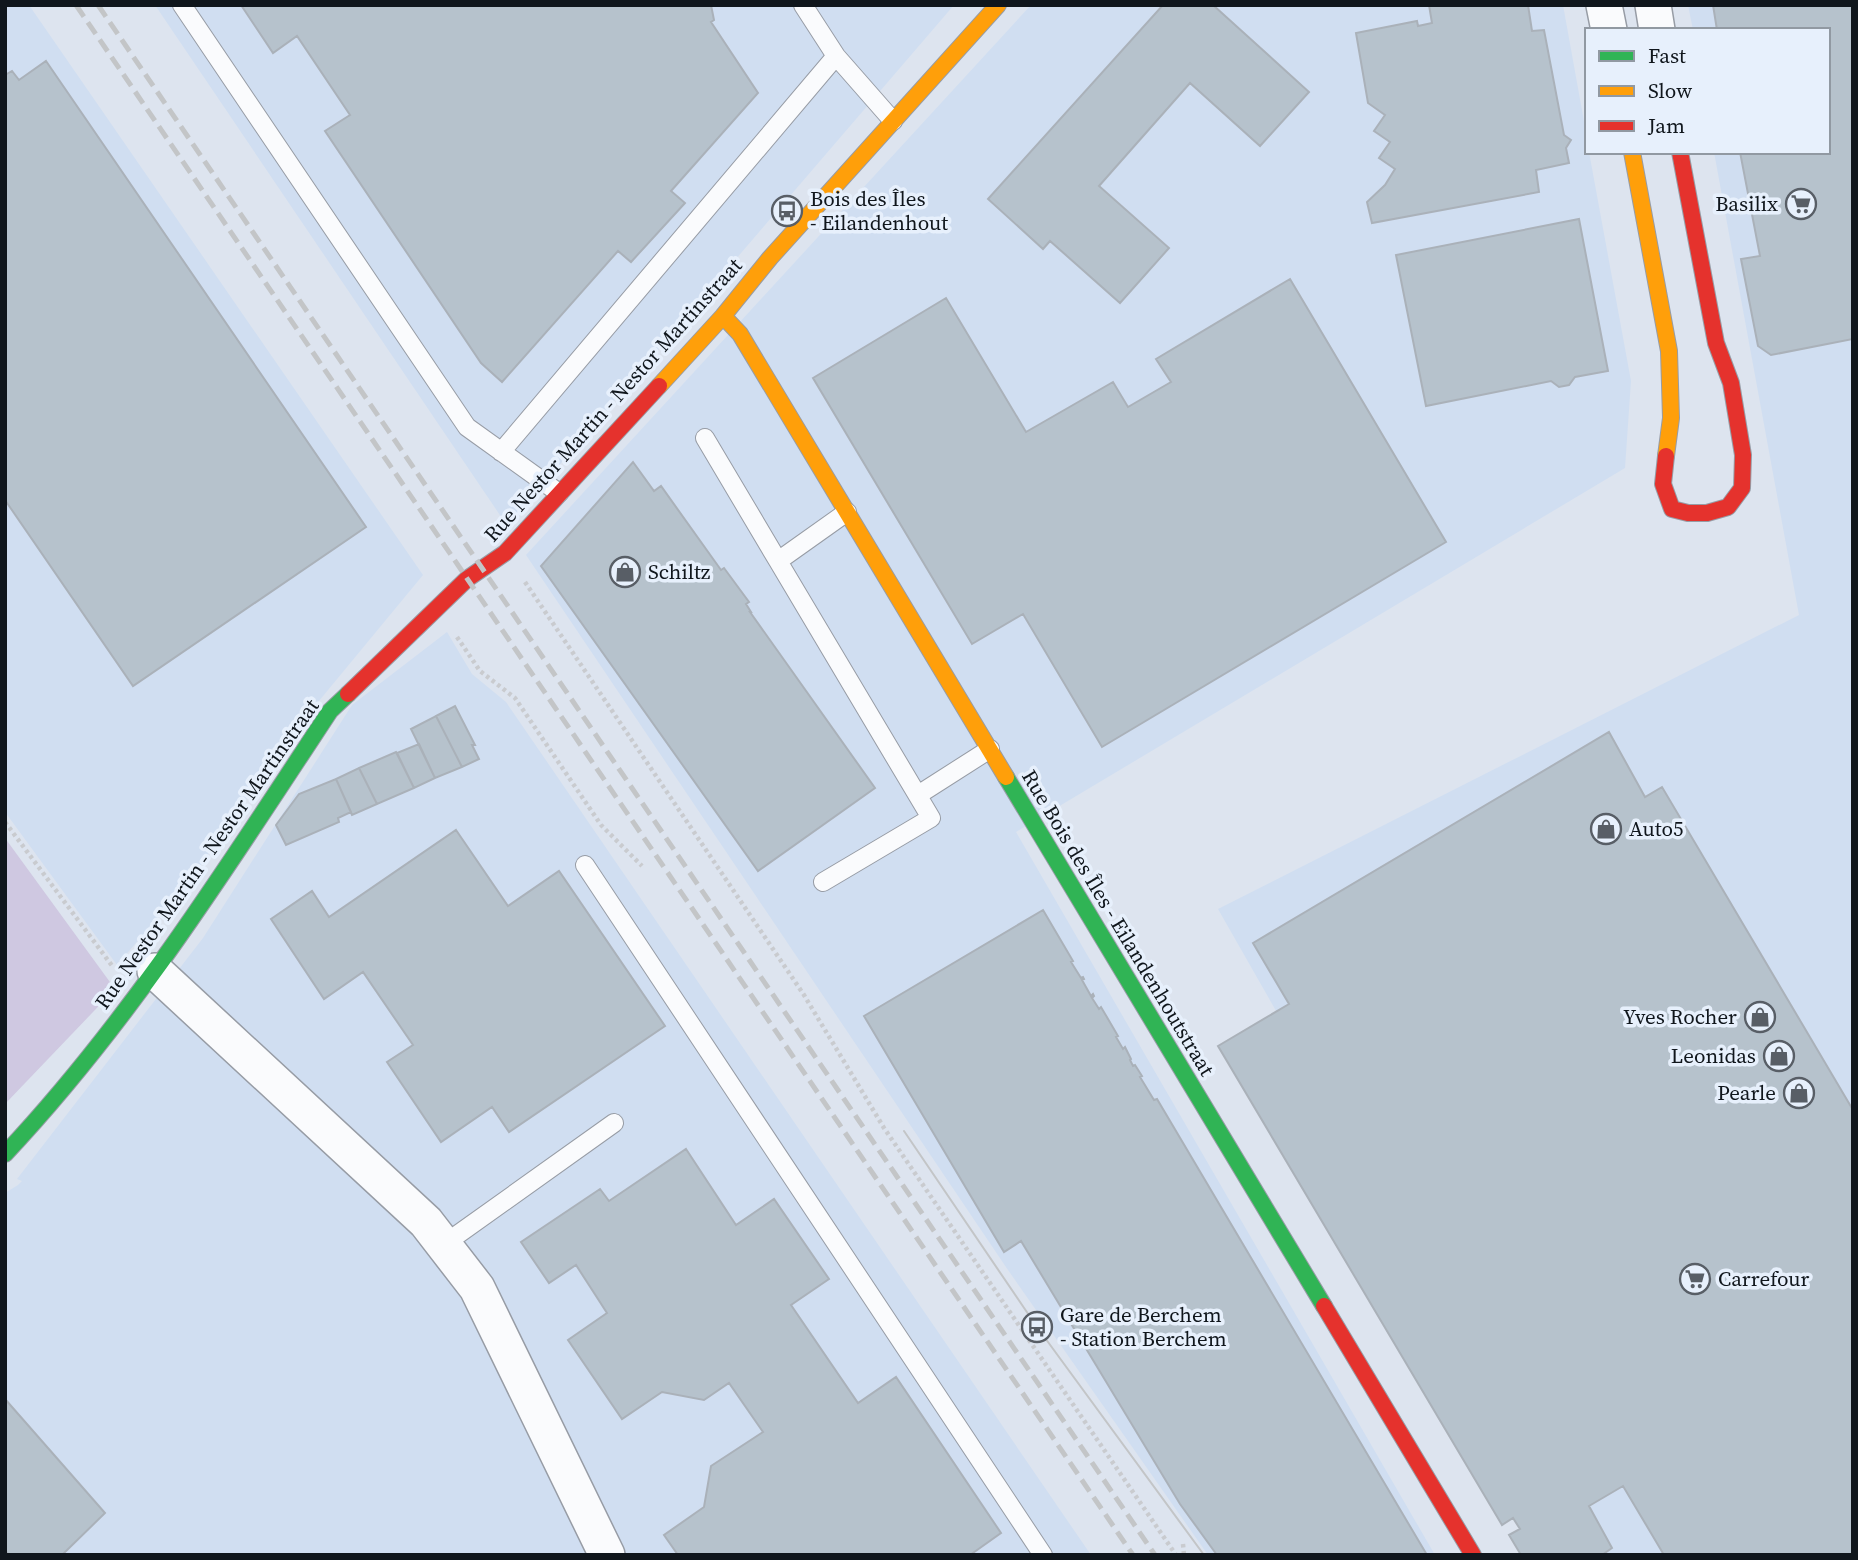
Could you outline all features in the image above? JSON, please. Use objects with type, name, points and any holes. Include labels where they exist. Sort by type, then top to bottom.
[{"type":"street","name":"Rue Nestor Martin - Nestor Martinstraat","points":[[5,1154],[40,1117],[146,984],[330,712],[467,579],[505,553],[723,316],[770,258],[998,5]]},
{"type":"street","points":[[1604,5],[1609,28]]},
{"type":"street","points":[[1653,5],[1657,28]]},
{"type":"street","points":[[1632,154],[1669,351],[1671,418],[1663,484],[1672,509],[1688,513],[1707,513],[1728,507],[1742,488],[1743,455],[1731,383],[1716,344],[1680,154]]},
{"type":"street","name":"Rue Bois des Îles - Eilandenhoutstraat","points":[[723,316],[740,334],[1473,1555]]},
{"type":"street","points":[[146,984],[426,1222],[477,1288],[607,1555]]},
{"type":"lane","points":[[182,5],[467,427],[559,493]]},
{"type":"lane","points":[[803,5],[836,56],[893,121]]},
{"type":"lane","points":[[502,452],[836,56]]},
{"type":"lane","points":[[705,438],[931,818],[823,882]]},
{"type":"lane","points":[[778,561],[847,512]]},
{"type":"lane","points":[[918,795],[989,749]]},
{"type":"lane","points":[[585,864],[1043,1555]]},
{"type":"lane","points":[[443,1245],[614,1123]]},
{"type":"path","points":[[505,553],[804,995],[884,1128],[1177,1555]]},
{"type":"path","points":[[436,608],[480,671],[515,698],[601,825],[642,866]]},
{"type":"path","points":[[5,822],[146,984]]},
{"type":"path","points":[[1183,1544],[1184,1555]]},
{"type":"shaded area","points":[[5,5],[29,5],[423,575],[290,736],[190,880],[117,965],[5,812]]},
{"type":"shaded area","points":[[155,5],[954,5],[508,527]]},
{"type":"shaded area","points":[[1031,5],[1563,5],[1585,127],[1585,154],[1589,154],[1631,381],[1625,468],[1016,832],[1435,1555],[1208,1555],[1008,1270],[526,555]]},
{"type":"shaded area","points":[[1688,5],[1853,5],[1853,1555],[1586,1555],[1218,909],[1799,615],[1714,154],[1830,154],[1830,28],[1693,28]]},
{"type":"shaded area","points":[[447,632],[472,674],[506,702],[1091,1555],[5,1555],[5,1193],[22,1181],[17,1179],[203,938],[352,705]]},
{"type":"shaded area","points":[[5,838],[115,989],[5,1104]]},
{"type":"building","points":[[241,5],[711,5],[714,20],[711,22],[758,93],[671,191],[685,203],[631,262],[618,251],[502,382],[481,363],[325,131],[350,115],[297,36],[273,53]]},
{"type":"building","points":[[1163,5],[1213,5],[1309,92],[1260,146],[1190,83],[1099,186],[1169,248],[1120,303],[1050,241],[1043,249],[988,199]]},
{"type":"building","points":[[1429,5],[1528,5],[1532,31],[1544,30],[1564,135],[1571,140],[1566,148],[1569,163],[1536,170],[1539,192],[1372,223],[1367,202],[1385,185],[1395,169],[1379,158],[1390,142],[1374,131],[1385,115],[1368,103],[1356,33],[1417,21],[1418,26],[1432,23]]},
{"type":"building","name":"Basilix","points":[[1713,5],[1853,5],[1853,339],[1771,355],[1758,346],[1741,259],[1760,256],[1740,154],[1830,154],[1830,28],[1717,28]]},
{"type":"building","points":[[46,61],[366,527],[133,686],[5,500],[5,75],[12,71],[19,80]]},
{"type":"building","points":[[1579,219],[1608,371],[1575,377],[1569,385],[1559,387],[1551,381],[1426,406],[1396,255]]},
{"type":"building","points":[[1290,279],[1446,542],[1102,747],[1023,614],[972,644],[813,378],[946,298],[1026,432],[1113,382],[1128,407],[1171,382],[1156,359]]},
{"type":"building","points":[[633,462],[654,491],[661,486],[721,570],[724,568],[749,602],[746,604],[750,612],[875,788],[758,871],[541,566]]},
{"type":"building","points":[[455,706],[475,745],[472,745],[479,759],[462,767],[436,716]]},
{"type":"building","points":[[436,716],[462,767],[435,778],[411,729]]},
{"type":"building","points":[[1609,732],[1645,797],[1662,787],[1853,1110],[1853,1555],[1664,1555],[1623,1486],[1589,1506],[1612,1548],[1602,1555],[1521,1555],[1509,1535],[1520,1529],[1513,1518],[1502,1525],[1218,1046],[1289,1004],[1253,943]]},
{"type":"building","points":[[419,744],[435,778],[414,788],[397,753]]},
{"type":"building","points":[[396,752],[414,788],[377,804],[359,768]]},
{"type":"building","points":[[359,768],[377,804],[352,815],[336,779]]},
{"type":"building","points":[[336,779],[351,812],[338,818],[339,822],[286,845],[276,825],[299,794]]},
{"type":"building","points":[[456,830],[508,906],[559,871],[665,1026],[509,1132],[492,1107],[441,1142],[387,1062],[413,1045],[363,972],[324,999],[271,919],[312,891],[329,917]]},
{"type":"building","points":[[1043,910],[1073,961],[1071,962],[1081,978],[1083,977],[1091,996],[1093,994],[1092,998],[1099,1009],[1101,1007],[1154,1100],[1157,1099],[1427,1555],[1217,1555],[1180,1504],[1021,1241],[1004,1252],[864,1016]]},
{"type":"building","points":[[686,1149],[736,1225],[774,1199],[829,1279],[791,1305],[858,1403],[896,1377],[1001,1533],[970,1555],[678,1555],[664,1535],[704,1507],[711,1466],[763,1432],[729,1383],[704,1400],[662,1392],[622,1419],[568,1340],[607,1313],[576,1265],[549,1283],[521,1242],[600,1189],[609,1201]]},
{"type":"building","points":[[5,1399],[105,1513],[62,1555],[9,1555],[5,1550]]},
{"type":"tram line","points":[[904,1131],[1037,1327],[1204,1555]]},
{"type":"railway","points":[[76,5],[1133,1555]]},
{"type":"railway","points":[[98,5],[1155,1555]]},
{"type":"traffic: fast","points":[[5,1154],[51,1103],[137,995],[216,883],[330,711],[348,694]]},
{"type":"traffic: fast","points":[[1006,777],[1324,1306]]},
{"type":"traffic: slow","points":[[659,386],[723,316],[770,258],[998,5]]},
{"type":"traffic: slow","points":[[1632,154],[1669,351],[1671,418],[1666,456]]},
{"type":"traffic: slow","points":[[723,316],[740,334],[1006,777]]},
{"type":"traffic: jam","points":[[1666,456],[1663,484],[1672,509],[1688,513],[1707,513],[1728,507],[1742,488],[1743,455],[1731,383],[1716,343],[1680,154]]},
{"type":"traffic: jam","points":[[348,694],[467,579],[505,553],[659,386]]},
{"type":"traffic: jam","points":[[1324,1306],[1473,1555]]},
{"type":"place","name":"Basilix","points":[[1801,204]]},
{"type":"place","name":"Bois des Îles - Eilandenhout","points":[[787,211]]},
{"type":"place","name":"Schiltz","points":[[625,572]]},
{"type":"place","name":"Auto5","points":[[1606,829]]},
{"type":"place","name":"Yves Rocher","points":[[1760,1017]]},
{"type":"place","name":"Leonidas","points":[[1779,1056]]},
{"type":"place","name":"Pearle","points":[[1799,1093]]},
{"type":"place","name":"Carrefour","points":[[1695,1279]]},
{"type":"place","name":"Gare de Berchem - Station Berchem","points":[[1037,1327]]}]
